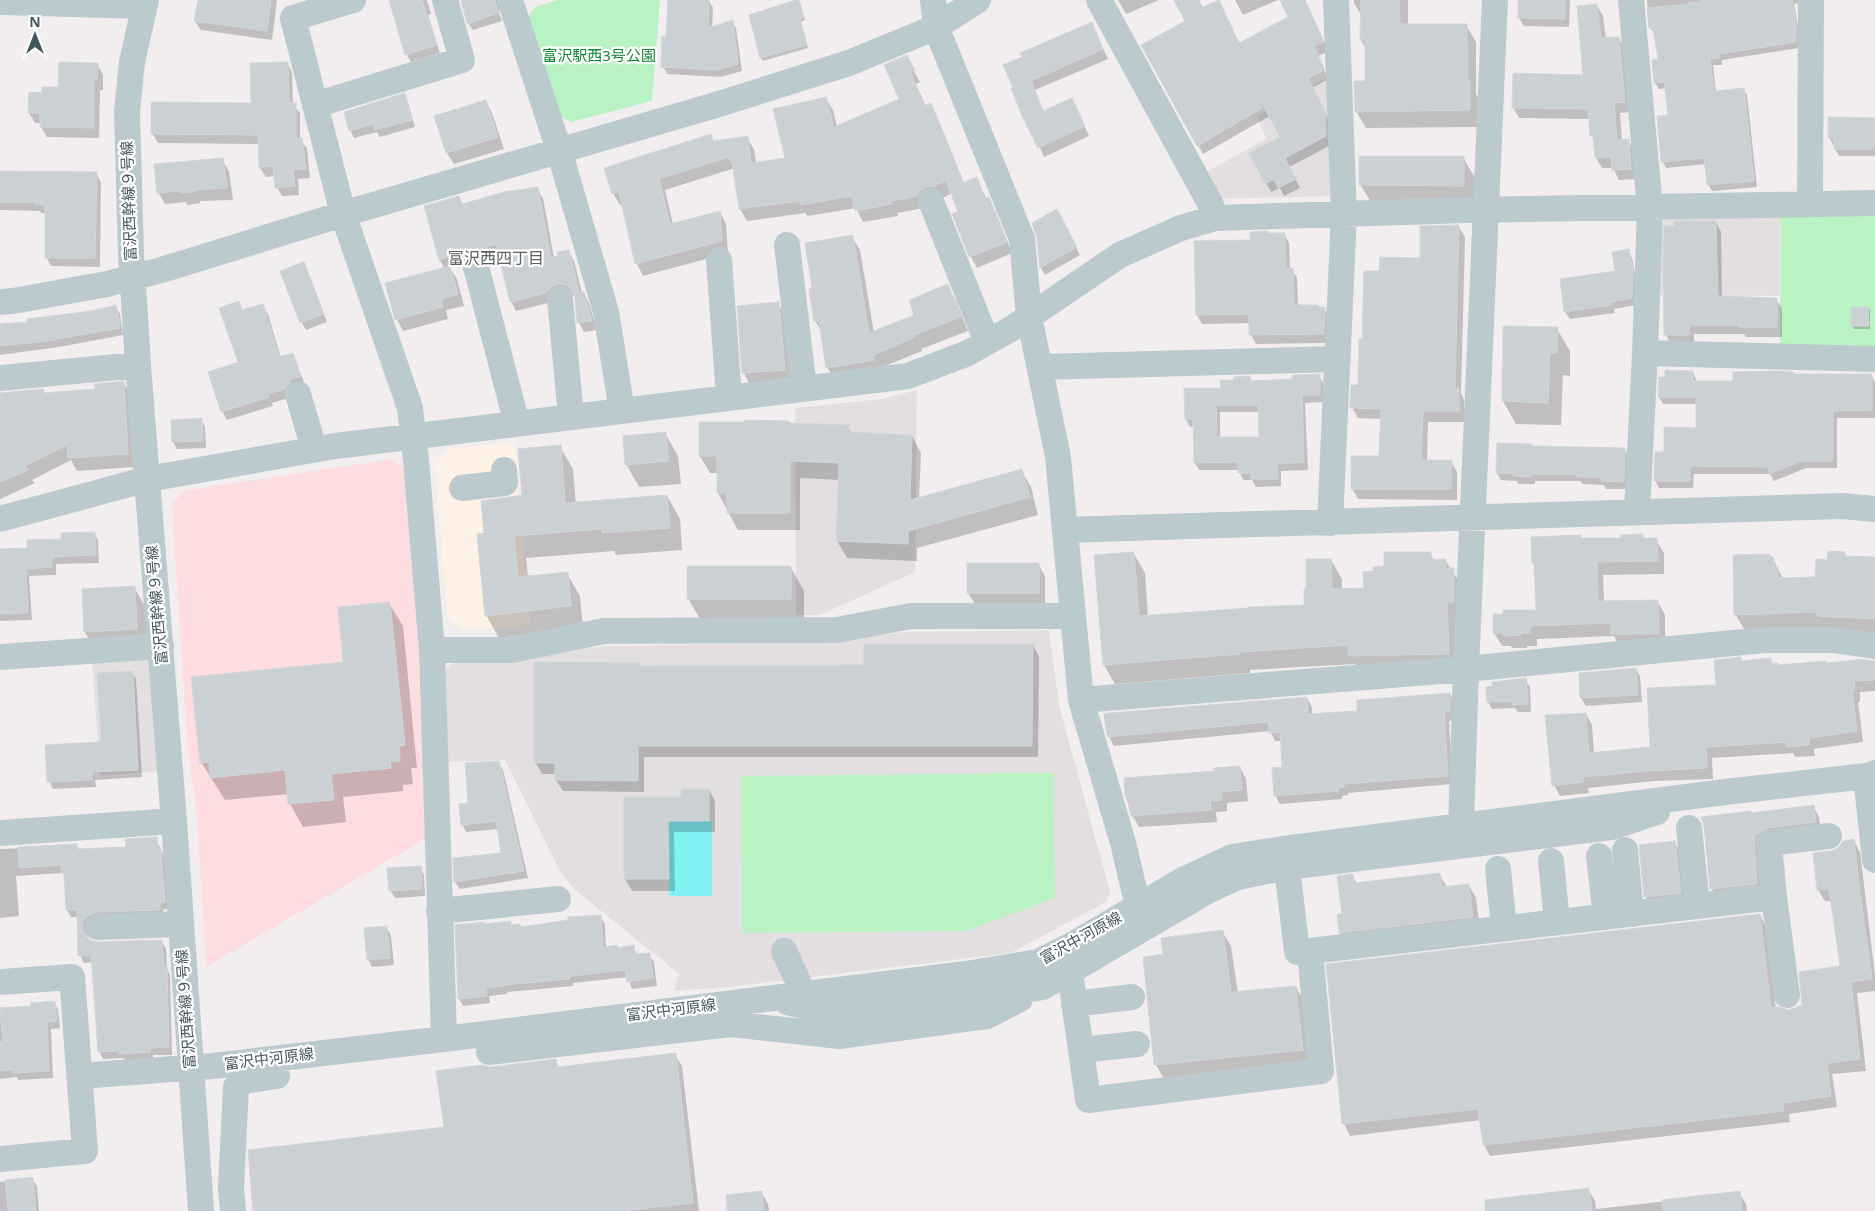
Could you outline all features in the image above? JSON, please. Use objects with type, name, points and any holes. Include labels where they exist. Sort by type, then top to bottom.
[{"type":"street","points":[[353,0],[293,18],[343,214],[410,408],[432,650],[444,1039]]},
{"type":"street","points":[[315,105],[462,60],[445,0]]},
{"type":"street","points":[[933,0],[936,27],[1022,239],[1029,316],[1058,457],[1081,700],[1123,843],[1138,906]]},
{"type":"street","points":[[0,302],[132,278],[719,104],[849,63],[936,27],[978,0]]},
{"type":"street","points":[[1099,0],[1212,205],[1215,218]]},
{"type":"street","points":[[1330,523],[1344,214],[1336,0]]},
{"type":"street","points":[[1461,827],[1472,518],[1495,0]]},
{"type":"street","points":[[1631,0],[1650,208],[1637,512]]},
{"type":"street","points":[[1810,204],[1811,0]]},
{"type":"street","points":[[515,1],[606,312],[622,411]]},
{"type":"street","points":[[0,2],[145,3]]},
{"type":"street","name":"富沢西幹線９号線","points":[[145,3],[132,62],[127,111],[127,163],[132,278],[174,821],[200,1211]]},
{"type":"street","points":[[930,201],[987,342]]},
{"type":"street","points":[[0,519],[148,479],[314,449],[908,376],[968,353],[1029,316],[1120,255],[1143,243],[1181,228],[1215,218],[1486,210],[1875,204]]},
{"type":"street","points":[[787,245],[804,388]]},
{"type":"street","points":[[719,260],[730,397]]},
{"type":"street","points":[[475,263],[517,424]]},
{"type":"street","points":[[560,299],[571,417]]},
{"type":"street","points":[[1645,354],[1875,359]]},
{"type":"street","points":[[1040,367],[1338,359]]},
{"type":"street","points":[[0,378],[138,365]]},
{"type":"street","points":[[298,394],[314,449]]},
{"type":"street","points":[[462,488],[505,483],[504,470]]},
{"type":"street","points":[[1065,530],[1842,506],[1875,509]]},
{"type":"street","points":[[432,650],[512,650],[604,631],[837,630],[911,616],[1073,616]]},
{"type":"street","points":[[1081,700],[1466,669],[1764,640],[1833,640],[1875,646]]},
{"type":"street","points":[[0,657],[161,646]]},
{"type":"street","points":[[1870,775],[1875,860]]},
{"type":"street","name":"富沢中河原線","points":[[80,1076],[190,1068],[444,1039],[966,974],[1038,962],[1072,945],[1184,880],[1232,857],[1678,798],[1870,775]]},
{"type":"street","points":[[233,1211],[231,1187],[236,1087],[242,1081],[730,1024],[839,1036],[987,1016],[1043,988],[1211,889],[1238,877],[1287,867],[1612,827],[1664,809],[1678,798]]},
{"type":"street","points":[[0,833],[174,821]]},
{"type":"street","points":[[1689,828],[1698,906]]},
{"type":"street","points":[[1786,995],[1769,843],[1829,836]]},
{"type":"street","points":[[1625,850],[1631,914]]},
{"type":"street","points":[[1599,856],[1606,917]]},
{"type":"street","points":[[1550,861],[1557,922]]},
{"type":"street","points":[[1287,867],[1297,952],[1774,897]]},
{"type":"street","points":[[1498,869],[1504,928]]},
{"type":"street","points":[[439,912],[558,899]]},
{"type":"street","points":[[97,927],[181,924]]},
{"type":"street","points":[[784,951],[804,994]]},
{"type":"street","points":[[1070,972],[1088,1100],[1321,1071],[1310,951]]},
{"type":"street","points":[[0,982],[72,977],[85,1151],[0,1159]]},
{"type":"street","points":[[771,998],[838,1014],[1043,988]]},
{"type":"street","points":[[1074,1004],[1132,997]]},
{"type":"street","points":[[1081,1050],[1137,1044]]},
{"type":"shaded area","points":[[1329,77],[1334,196],[1218,199],[1204,173],[1266,139],[1257,116]]},
{"type":"shaded area","points":[[1671,214],[1781,214],[1780,296],[1655,295],[1660,225]]},
{"type":"shaded area","points":[[917,390],[915,572],[820,615],[796,615],[795,408],[882,399]]},
{"type":"shaded area","points":[[514,442],[530,624],[509,628],[461,629],[448,617],[435,466],[449,449]]},
{"type":"shaded area","points":[[392,459],[404,468],[419,649],[427,838],[206,967],[197,818],[187,738],[172,505],[183,491]]},
{"type":"shaded area","points":[[1049,630],[1059,705],[1110,892],[1106,902],[1011,953],[729,987],[674,991],[679,974],[574,889],[560,871],[505,760],[448,762],[444,672],[456,660],[520,660],[602,646],[829,642],[903,632]]},
{"type":"shaded area","points":[[141,654],[151,662],[159,771],[100,776],[92,657]]},
{"type":"green space","name":"富沢駅西3号公園","points":[[558,0],[660,0],[652,101],[571,122],[559,115],[526,21],[535,7]]},
{"type":"green space","points":[[1875,212],[1875,349],[1780,348],[1781,214]]},
{"type":"green space","points":[[1053,773],[1055,898],[966,931],[742,933],[741,776]]},
{"type":"water","points":[[668,821],[712,821],[712,896],[669,896]]},
{"type":"building","points":[[198,0],[271,0],[267,31],[194,21]]},
{"type":"building","points":[[389,0],[422,0],[437,45],[405,55]]},
{"type":"building","points":[[461,0],[495,0],[498,13],[467,24]]},
{"type":"building","points":[[668,0],[709,0],[708,28],[733,20],[738,64],[717,70],[661,67],[662,36],[666,36]]},
{"type":"building","points":[[799,0],[804,17],[800,18],[807,45],[760,58],[749,15]]},
{"type":"building","points":[[1174,0],[1197,0],[1201,8],[1219,0],[1239,43],[1288,17],[1280,0],[1305,0],[1323,42],[1314,46],[1324,70],[1308,78],[1325,111],[1326,136],[1285,158],[1296,179],[1278,188],[1274,179],[1265,184],[1249,153],[1280,137],[1264,107],[1197,146],[1141,45],[1185,21]]},
{"type":"building","points":[[1361,0],[1399,0],[1400,24],[1467,24],[1470,110],[1355,112],[1354,81],[1365,81],[1365,40],[1360,40]]},
{"type":"building","points":[[1518,0],[1565,0],[1565,19],[1518,18]]},
{"type":"building","points":[[1700,0],[1792,0],[1796,23],[1796,42],[1719,54],[1719,58],[1710,59],[1714,91],[1744,88],[1754,181],[1707,185],[1704,158],[1661,162],[1657,116],[1668,115],[1664,82],[1654,83],[1652,60],[1658,59],[1653,28],[1649,28],[1647,8],[1689,4],[1689,2],[1700,3]]},
{"type":"building","points":[[1597,4],[1601,38],[1619,37],[1625,102],[1614,103],[1617,140],[1629,139],[1631,169],[1612,170],[1611,157],[1595,158],[1593,136],[1590,136],[1588,109],[1512,108],[1513,73],[1583,75],[1577,6]]},
{"type":"building","points":[[1092,22],[1103,49],[1031,81],[1043,111],[1072,98],[1085,126],[1038,148],[1022,116],[1011,88],[1013,87],[1003,65],[1022,57],[1020,53]]},
{"type":"building","points":[[907,55],[915,70],[910,72],[924,106],[931,103],[963,183],[977,177],[985,199],[989,197],[1007,242],[969,257],[952,214],[958,212],[946,181],[934,186],[925,187],[917,196],[892,201],[892,204],[855,211],[852,196],[800,205],[800,201],[739,209],[732,161],[730,161],[729,157],[659,179],[670,224],[720,211],[722,241],[635,264],[619,192],[612,194],[604,168],[711,134],[713,141],[748,136],[751,163],[785,158],[773,109],[826,97],[834,127],[899,99],[884,65]]},
{"type":"building","points":[[59,62],[98,63],[97,80],[94,80],[94,128],[40,127],[40,113],[28,113],[29,92],[42,93],[42,87],[58,87]]},
{"type":"building","points":[[288,62],[289,103],[296,103],[296,139],[302,138],[306,169],[293,170],[295,186],[275,188],[273,166],[259,168],[258,135],[151,134],[151,102],[251,103],[250,63]]},
{"type":"building","points":[[405,93],[412,120],[374,130],[373,124],[349,131],[344,112]]},
{"type":"building","points":[[486,100],[498,137],[446,153],[434,116]]},
{"type":"building","points":[[1828,117],[1875,118],[1875,145],[1873,145],[1873,149],[1834,149],[1834,138],[1828,138]]},
{"type":"building","points":[[1359,156],[1464,156],[1464,186],[1359,185]]},
{"type":"building","points":[[223,158],[227,188],[194,190],[194,192],[180,193],[179,191],[157,193],[154,164]]},
{"type":"building","points":[[0,171],[97,172],[95,258],[45,258],[45,205],[35,204],[35,202],[0,202]]},
{"type":"building","points":[[538,187],[551,258],[558,256],[557,252],[569,250],[579,292],[584,292],[592,321],[577,323],[575,297],[572,290],[566,285],[558,284],[551,287],[546,293],[510,302],[496,244],[480,249],[471,249],[464,253],[439,260],[424,206],[459,196],[462,204],[504,192]]},
{"type":"building","points":[[1057,209],[1077,247],[1040,268],[1037,238],[1032,223]]},
{"type":"building","points":[[1674,221],[1716,221],[1718,296],[1777,298],[1777,327],[1689,325],[1689,335],[1664,335],[1664,226],[1674,226]]},
{"type":"building","points":[[1459,225],[1455,388],[1459,388],[1459,411],[1423,411],[1421,460],[1452,460],[1451,489],[1351,489],[1351,456],[1379,456],[1381,409],[1350,408],[1351,385],[1358,385],[1359,339],[1362,339],[1364,271],[1379,271],[1380,257],[1420,258],[1420,226]]},
{"type":"building","points":[[1268,231],[1268,233],[1285,233],[1286,268],[1293,268],[1294,305],[1318,305],[1319,307],[1325,307],[1324,334],[1249,335],[1249,314],[1196,315],[1194,241],[1250,240],[1250,232]]},
{"type":"building","points":[[853,235],[869,333],[914,315],[909,300],[948,284],[961,317],[914,335],[915,337],[873,355],[874,360],[826,368],[819,321],[814,321],[809,289],[812,288],[805,243]]},
{"type":"building","points":[[1629,249],[1633,272],[1632,298],[1611,302],[1611,305],[1564,312],[1560,279],[1615,271],[1612,252]]},
{"type":"building","points":[[304,262],[324,314],[300,323],[280,271]]},
{"type":"building","points":[[450,266],[458,294],[441,299],[443,307],[395,320],[385,283]]},
{"type":"building","points":[[239,301],[242,310],[263,304],[279,357],[293,353],[301,376],[289,380],[290,382],[284,389],[268,394],[269,397],[221,412],[208,372],[238,362],[219,308]]},
{"type":"building","points":[[779,302],[785,370],[742,373],[737,306]]},
{"type":"building","points":[[116,305],[120,328],[56,340],[0,346],[0,324],[27,322],[27,319],[91,311]]},
{"type":"building","points":[[1851,307],[1868,307],[1869,326],[1851,326]]},
{"type":"building","points":[[1503,326],[1558,327],[1557,353],[1550,353],[1548,403],[1502,401]]},
{"type":"building","points":[[1665,370],[1693,371],[1693,381],[1733,381],[1733,372],[1776,371],[1794,372],[1794,374],[1872,374],[1872,410],[1833,411],[1833,461],[1801,461],[1769,474],[1769,467],[1690,466],[1690,481],[1654,481],[1655,452],[1664,452],[1664,427],[1696,428],[1696,397],[1658,397],[1659,377],[1665,377]]},
{"type":"building","points":[[1320,374],[1320,395],[1302,395],[1304,462],[1277,464],[1278,479],[1251,479],[1251,473],[1238,473],[1238,462],[1194,463],[1193,419],[1185,419],[1184,388],[1221,388],[1220,380],[1234,380],[1234,377],[1250,376],[1250,381],[1292,379],[1292,375]],"holes":[[[1216,405],[1258,405],[1259,437],[1217,437]]]},
{"type":"building","points":[[124,381],[128,454],[68,458],[67,445],[25,466],[28,470],[0,482],[0,393],[43,389],[44,393],[95,389],[94,384]]},
{"type":"building","points":[[202,418],[203,441],[172,442],[171,420]]},
{"type":"building","points":[[744,420],[849,425],[848,432],[912,435],[910,500],[1022,469],[1030,497],[908,531],[908,544],[836,541],[839,463],[790,461],[790,513],[727,513],[727,493],[717,493],[717,456],[699,456],[699,422],[744,422]]},
{"type":"building","points":[[666,432],[669,461],[625,465],[623,436]]},
{"type":"building","points":[[1497,443],[1532,444],[1532,446],[1625,448],[1624,482],[1600,481],[1600,477],[1577,477],[1577,474],[1531,474],[1531,477],[1513,476],[1513,473],[1496,473]]},
{"type":"building","points":[[561,445],[565,503],[667,495],[670,528],[602,533],[602,529],[514,536],[518,577],[568,572],[571,606],[485,616],[477,534],[484,533],[481,501],[522,495],[518,449]]},
{"type":"building","points":[[95,532],[96,555],[52,557],[52,567],[26,569],[28,613],[0,614],[0,549],[27,548],[27,540],[61,539],[61,533]]},
{"type":"building","points":[[1643,534],[1643,538],[1657,538],[1658,561],[1597,562],[1598,601],[1658,600],[1659,634],[1611,634],[1611,623],[1530,626],[1530,633],[1521,633],[1521,635],[1504,636],[1503,633],[1493,633],[1493,614],[1503,614],[1503,610],[1536,610],[1531,537],[1581,535],[1581,538],[1621,538],[1621,535]]},
{"type":"building","points":[[1828,551],[1845,552],[1845,556],[1875,557],[1875,619],[1818,616],[1814,612],[1734,615],[1733,555],[1768,554],[1774,558],[1774,567],[1778,567],[1778,578],[1815,577],[1816,559],[1827,560]]},
{"type":"building","points":[[1134,552],[1139,616],[1248,607],[1304,605],[1306,559],[1331,559],[1332,589],[1364,588],[1363,572],[1373,571],[1373,567],[1384,566],[1384,552],[1431,552],[1431,560],[1446,559],[1446,568],[1454,568],[1454,602],[1447,602],[1449,654],[1348,656],[1348,645],[1240,652],[1240,654],[1103,665],[1094,555]]},
{"type":"building","points":[[967,563],[1039,563],[1039,593],[967,593]]},
{"type":"building","points":[[687,566],[791,566],[791,599],[687,599]]},
{"type":"building","points":[[135,586],[137,629],[84,632],[82,589]]},
{"type":"building","points":[[390,602],[405,745],[399,746],[400,761],[390,762],[391,768],[331,774],[334,800],[288,804],[285,770],[210,778],[209,762],[200,763],[191,677],[343,662],[338,607]]},
{"type":"building","points":[[864,644],[1033,644],[1032,746],[638,746],[638,781],[555,780],[555,763],[534,763],[534,662],[639,663],[639,666],[864,665]]},
{"type":"building","points":[[1741,657],[1741,661],[1771,658],[1771,664],[1778,663],[1778,665],[1826,661],[1827,663],[1857,659],[1875,661],[1875,680],[1854,681],[1855,691],[1852,691],[1857,731],[1809,738],[1809,745],[1787,747],[1787,742],[1706,747],[1707,768],[1583,777],[1583,782],[1552,786],[1545,715],[1586,713],[1589,753],[1650,747],[1647,688],[1716,685],[1714,660]]},
{"type":"building","points":[[1636,668],[1638,695],[1580,698],[1579,673]]},
{"type":"building","points":[[133,671],[138,770],[92,772],[92,780],[47,782],[45,745],[101,742],[97,673]]},
{"type":"building","points":[[1526,678],[1528,704],[1512,705],[1512,701],[1487,702],[1486,687],[1492,686],[1492,682]]},
{"type":"building","points":[[1450,693],[1450,712],[1444,712],[1448,776],[1344,784],[1344,787],[1338,787],[1338,791],[1274,796],[1272,768],[1282,767],[1280,732],[1269,733],[1268,722],[1108,737],[1104,714],[1307,697],[1308,714],[1357,711],[1357,700]]},
{"type":"building","points":[[499,761],[524,871],[454,882],[453,858],[501,853],[496,821],[461,825],[459,804],[468,803],[465,763]]},
{"type":"building","points":[[1240,766],[1242,790],[1221,792],[1222,800],[1210,801],[1211,810],[1131,816],[1125,795],[1124,778],[1215,771],[1214,768]]},
{"type":"building","points":[[681,789],[709,789],[709,821],[668,821],[669,879],[624,879],[624,797],[681,797]]},
{"type":"building","points":[[1814,805],[1816,822],[1767,828],[1754,836],[1757,884],[1710,889],[1704,826],[1701,817]]},
{"type":"building","points":[[157,837],[158,850],[161,850],[165,902],[160,902],[160,910],[96,912],[84,920],[82,928],[90,940],[97,942],[162,940],[164,966],[167,966],[169,1047],[150,1048],[150,1052],[119,1054],[119,1051],[98,1052],[91,955],[78,956],[77,910],[66,910],[64,873],[62,873],[61,865],[19,868],[18,847],[77,844],[77,849],[126,847],[125,839]]},
{"type":"building","points":[[1854,839],[1872,979],[1851,982],[1860,1059],[1827,1063],[1831,1096],[1783,1103],[1784,1111],[1483,1145],[1478,1109],[1342,1124],[1326,964],[1760,914],[1771,1008],[1779,1007],[1789,1010],[1802,1005],[1799,972],[1840,966],[1829,889],[1817,890],[1813,853],[1831,851],[1838,848],[1843,841]]},
{"type":"building","points":[[1675,841],[1681,893],[1644,897],[1639,845]]},
{"type":"building","points":[[421,866],[422,889],[389,891],[387,868]]},
{"type":"building","points":[[1440,873],[1442,887],[1469,884],[1473,917],[1339,933],[1337,914],[1342,914],[1337,876],[1353,874],[1354,883]]},
{"type":"building","points":[[601,915],[603,947],[618,945],[618,948],[634,945],[635,954],[650,953],[653,978],[627,982],[625,970],[570,976],[570,979],[503,985],[486,988],[487,996],[458,999],[455,925],[511,921],[511,925],[520,924],[521,927],[568,920],[568,917]]},
{"type":"building","points":[[387,926],[390,958],[367,960],[364,928]]},
{"type":"building","points":[[1223,930],[1231,992],[1296,986],[1303,1050],[1154,1065],[1143,957],[1163,954],[1161,938]]},
{"type":"building","points":[[55,1001],[57,1021],[47,1022],[49,1071],[13,1073],[13,1070],[0,1071],[0,1042],[3,1042],[0,1008],[31,1006],[30,1003]]},
{"type":"building","points":[[676,1053],[693,1203],[623,1211],[253,1211],[248,1150],[444,1127],[436,1071],[556,1059],[557,1067]]},
{"type":"building","points":[[33,1177],[36,1211],[8,1211],[5,1180]]},
{"type":"building","points":[[1589,1188],[1592,1211],[1485,1211],[1485,1200]]},
{"type":"building","points":[[762,1191],[764,1211],[727,1211],[726,1195]]},
{"type":"building","points":[[1740,1191],[1742,1211],[1663,1211],[1662,1200]]},
{"type":"district","name":"富沢西四丁目","points":[[496,258]]}]
